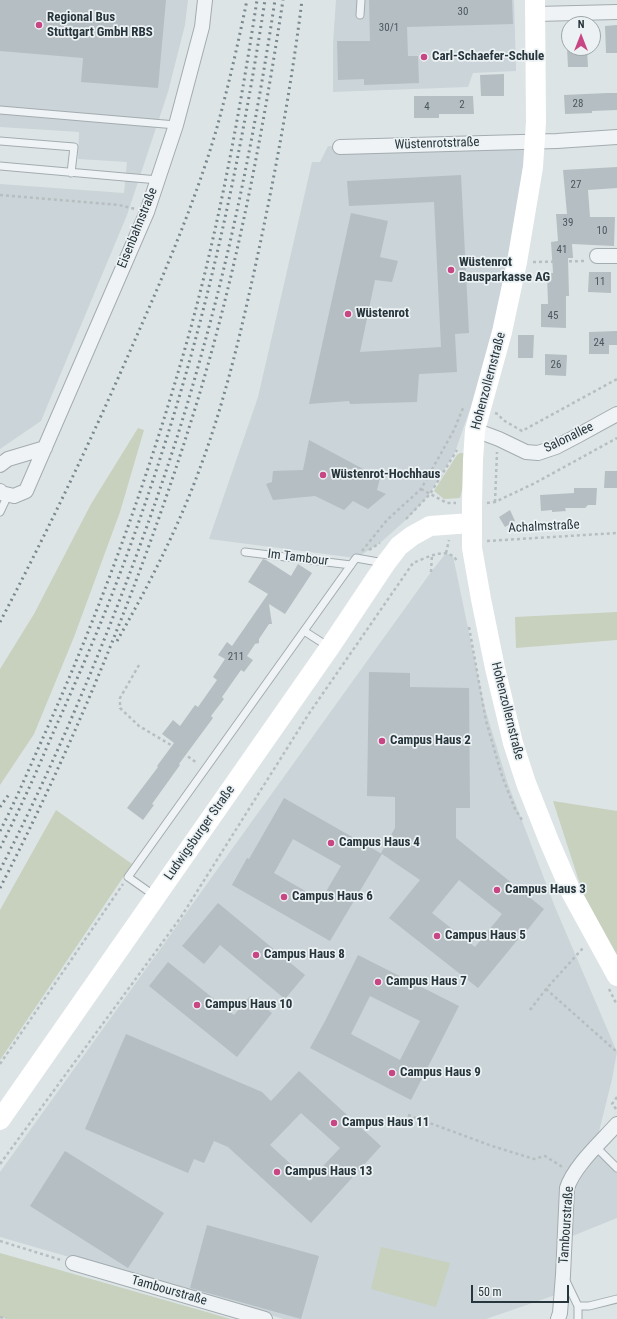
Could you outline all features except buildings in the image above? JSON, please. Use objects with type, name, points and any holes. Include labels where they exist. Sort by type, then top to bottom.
[{"type":"main road","name":"Hohenzollernstraße","points":[[535,7],[535,141],[533,167],[517,262],[502,332],[476,425],[473,460],[472,533],[481,599],[495,668],[513,743],[549,842],[572,894],[617,976]]},
{"type":"main road","name":"Ludwigsburger Straße","points":[[0,1120],[399,546],[412,536],[430,526],[462,523],[472,533]]},
{"type":"street","name":"Eisenbahnstraße","points":[[4,493],[14,496],[26,491],[146,212],[176,124],[202,27],[205,0]]},
{"type":"street","points":[[535,7],[617,12]]},
{"type":"street","name":"Wüstenrotstraße","points":[[340,147],[617,137]]},
{"type":"street","points":[[597,256],[617,256]]},
{"type":"street","name":"Salonallee","points":[[476,425],[499,439],[526,452],[538,453],[556,447],[617,414]]},
{"type":"street","points":[[0,465],[8,459],[45,448]]},
{"type":"street","name":"Tambourstraße","points":[[558,1319],[560,1313],[563,1275],[567,1188],[573,1174],[617,1124]]},
{"type":"street","name":"Tambourstraße","points":[[73,1263],[265,1319]]},
{"type":"lane","points":[[360,15],[361,0]]},
{"type":"lane","points":[[0,110],[176,124]]},
{"type":"lane","points":[[0,141],[74,148],[72,173]]},
{"type":"lane","points":[[0,166],[158,180]]},
{"type":"lane","points":[[0,512],[4,493]]},
{"type":"lane","name":"Im Tambour","points":[[245,552],[354,562],[386,563]]},
{"type":"lane","points":[[155,896],[128,877],[354,562]]},
{"type":"lane","points":[[304,631],[330,647]]},
{"type":"lane","points":[[596,1147],[617,1168]]},
{"type":"lane","points":[[563,1275],[578,1306],[578,1319]]},
{"type":"lane","points":[[578,1306],[589,1306],[617,1299]]},
{"type":"path","points":[[0,195],[119,205],[146,212]]},
{"type":"path","points":[[553,262],[584,262],[597,256]]},
{"type":"path","points":[[503,420],[522,431],[617,379]]},
{"type":"path","points":[[354,562],[387,520],[421,489],[454,430],[464,405]]},
{"type":"path","points":[[402,524],[430,494],[455,452],[476,425]]},
{"type":"path","points":[[487,503],[495,502],[535,483],[617,438]]},
{"type":"path","points":[[495,502],[496,459],[499,439]]},
{"type":"path","points":[[421,489],[446,503]]},
{"type":"path","name":"Achalmstraße","points":[[472,533],[507,539],[617,533]]},
{"type":"path","points":[[0,1164],[181,918],[308,715],[413,563],[432,555],[446,553],[453,556]]},
{"type":"path","points":[[431,572],[432,555]]},
{"type":"path","points":[[139,665],[120,698],[120,708],[139,726],[176,748],[206,769]]},
{"type":"path","points":[[0,1064],[128,877]]},
{"type":"path","points":[[530,1010],[546,989],[585,946]]},
{"type":"path","points":[[546,989],[617,1052]]},
{"type":"path","points":[[617,1096],[612,1104],[617,1110]]},
{"type":"path","points":[[408,1115],[534,1160],[545,1156],[573,1174]]},
{"type":"path","points":[[0,1241],[73,1263]]},
{"type":"path","points":[[0,1317],[6,1319]]},
{"type":"shaded area","points":[[0,0],[188,0],[185,25],[168,92],[127,215],[41,421],[0,449],[0,184],[124,193],[127,162],[78,159],[79,132],[0,127]]},
{"type":"shaded area","name":"Carl-Schaefer-Schule","points":[[336,0],[514,0],[516,71],[473,73],[468,87],[333,92],[333,43]]},
{"type":"shaded area","points":[[535,141],[480,410],[470,409],[455,452],[428,496],[407,519],[380,543],[356,558],[209,539],[258,397],[312,162],[320,162],[328,146],[340,147]]},
{"type":"shaded area","points":[[446,553],[453,556],[484,705],[508,784],[555,907],[617,1052],[595,1148],[617,1166],[617,1218],[570,1237],[570,1290],[486,1319],[284,1319],[0,1237],[0,1172]]},
{"type":"green space","points":[[138,428],[144,430],[120,512],[74,637],[34,734],[0,785],[0,669],[34,614],[91,504]]},
{"type":"green space","points":[[460,453],[465,454],[463,486],[460,498],[444,499],[434,491],[457,455]]},
{"type":"green space","points":[[617,612],[617,640],[516,648],[515,617]]},
{"type":"green space","points":[[553,801],[617,811],[617,956],[586,903]]},
{"type":"green space","points":[[56,810],[132,864],[0,1060],[0,910]]},
{"type":"green space","points":[[381,1247],[450,1263],[436,1307],[371,1289]]},
{"type":"green space","points":[[0,1253],[231,1319],[7,1319],[0,1317]]},
{"type":"railway","points":[[0,622],[94,431],[185,221],[207,161],[225,99],[247,0]]},
{"type":"railway","points":[[0,831],[18,794],[86,638],[139,496],[170,400],[196,309],[217,221],[243,89],[257,0]]},
{"type":"railway","points":[[0,848],[32,782],[99,627],[119,577],[155,475],[171,424],[201,319],[226,214],[247,107],[265,0]]},
{"type":"railway","points":[[0,870],[55,757],[104,640],[134,562],[178,434],[213,312],[234,224],[244,179],[275,0]]},
{"type":"railway","points":[[0,888],[54,777],[103,664],[148,548],[188,431],[219,325],[244,217],[265,109],[283,0]]},
{"type":"railway","points":[[117,641],[152,577],[173,534],[200,468],[225,392],[270,197],[288,99],[302,0]]},
{"type":"railway","points":[[0,807],[10,793]]},
{"type":"place","name":"Regional Bus Stuttgart GmbH RBS","points":[[39,25]]},
{"type":"place","name":"Carl-Schaefer-Schule","points":[[424,57]]},
{"type":"place","name":"Wüstenrot Bausparkasse AG","points":[[451,270]]},
{"type":"place","name":"Wüstenrot","points":[[348,314]]},
{"type":"place","name":"Wüstenrot-Hochhaus","points":[[323,475]]},
{"type":"place","name":"Campus Haus 2","points":[[382,741]]},
{"type":"place","name":"Campus Haus 4","points":[[331,843]]},
{"type":"place","name":"Campus Haus 3","points":[[497,890]]},
{"type":"place","name":"Campus Haus 6","points":[[284,897]]},
{"type":"place","name":"Campus Haus 5","points":[[437,936]]},
{"type":"place","name":"Campus Haus 8","points":[[256,955]]},
{"type":"place","name":"Campus Haus 7","points":[[378,982]]},
{"type":"place","name":"Campus Haus 10","points":[[197,1005]]},
{"type":"place","name":"Campus Haus 9","points":[[392,1073]]},
{"type":"place","name":"Campus Haus 11","points":[[334,1123]]},
{"type":"place","name":"Campus Haus 13","points":[[277,1172]]}]
